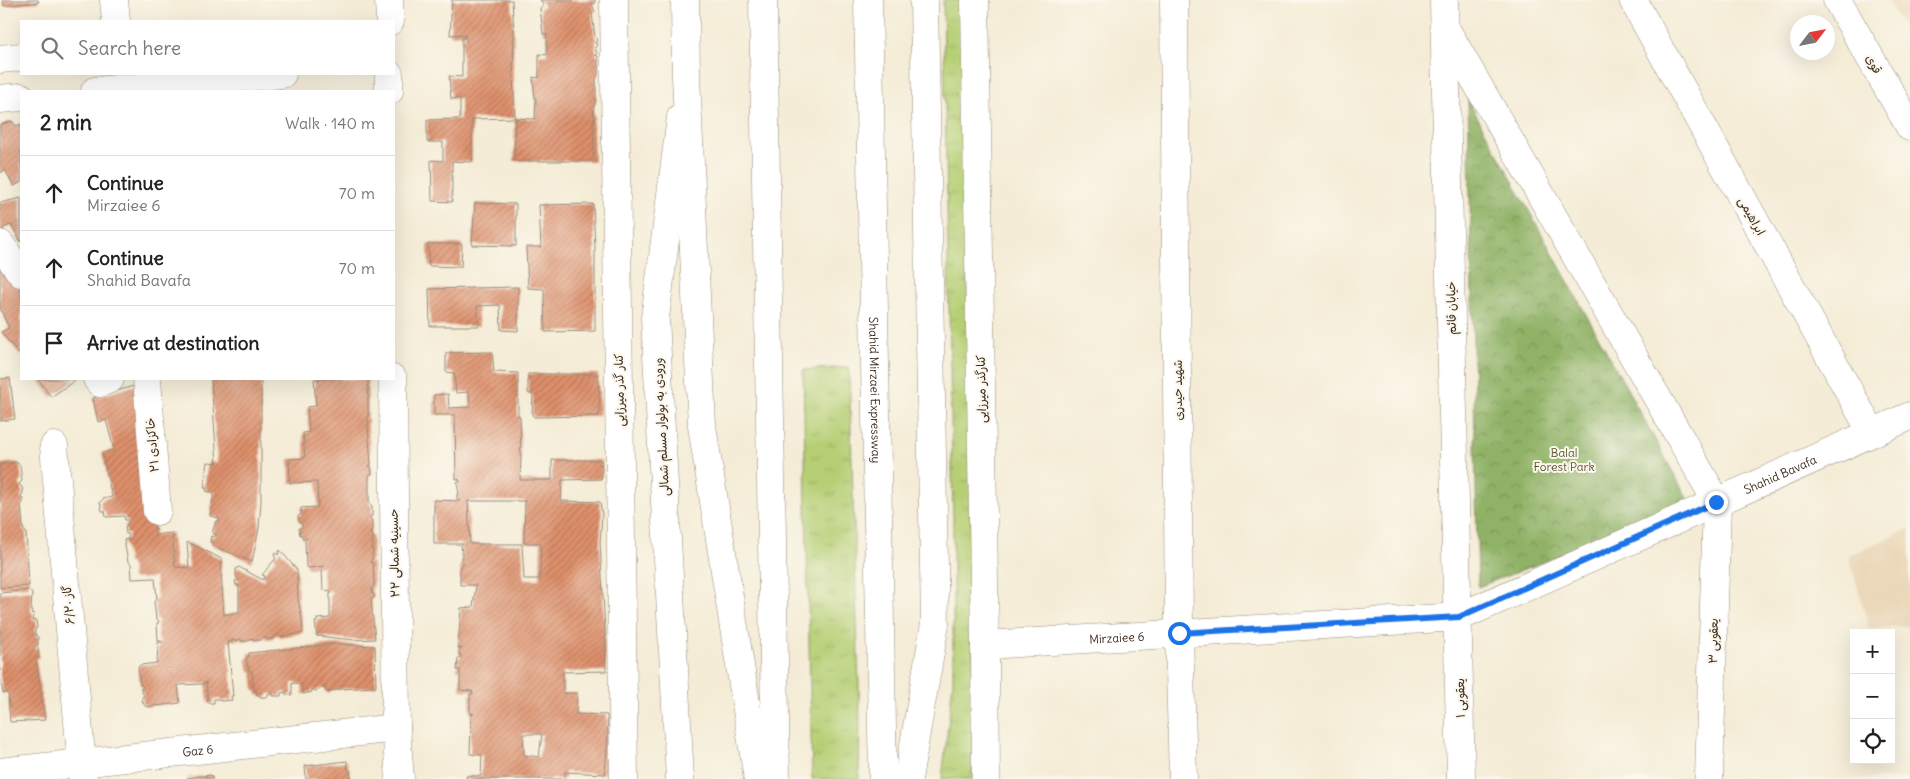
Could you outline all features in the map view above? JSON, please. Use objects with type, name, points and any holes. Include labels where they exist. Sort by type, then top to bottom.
[{"type":"main road","points":[[114,0],[116,20]]},
{"type":"main road","points":[[389,0],[390,20]]},
{"type":"main road","name":"کنار گذر میرزایی","points":[[614,0],[624,779]]},
{"type":"main road","points":[[685,0],[686,76],[702,426],[758,779]]},
{"type":"main road","points":[[763,0],[776,779]]},
{"type":"main road","name":"Shahid Mirzaei Expressway","points":[[868,0],[883,779]]},
{"type":"main road","points":[[908,779],[935,624],[924,0]]},
{"type":"main road","name":"کنارگذر میرزایی","points":[[974,0],[986,779]]},
{"type":"main road","name":"شهید حیدری","points":[[1174,0],[1179,633],[1183,779]]},
{"type":"main road","name":"ابراهیمی","points":[[1633,0],[1872,433]]},
{"type":"main road","name":"قوی","points":[[1837,0],[1910,127]]},
{"type":"main road","points":[[1444,13],[1716,502]]},
{"type":"main road","name":"خیابان قائم","points":[[1444,13],[1459,617]]},
{"type":"main road","points":[[0,59],[20,57]]},
{"type":"main road","points":[[121,90],[272,75]]},
{"type":"main road","points":[[389,75],[389,90]]},
{"type":"main road","name":"ورودی به بولوار مسلم شمالی","points":[[680,779],[655,318],[686,76]]},
{"type":"main road","points":[[0,99],[20,97]]},
{"type":"main road","points":[[0,244],[20,272]]},
{"type":"main road","name":"خاکزادی ۲۱","points":[[147,380],[157,511]]},
{"type":"main road","name":"حسینیه شمالی ۲۲","points":[[393,380],[396,728],[400,779]]},
{"type":"main road","name":"Shahid Bavafa","points":[[1459,617],[1910,416]]},
{"type":"main road","name":"گاز ۶/۲۰","points":[[54,446],[82,771]]},
{"type":"main road","name":"یعقوبی ۳","points":[[1709,779],[1716,502]]},
{"type":"main road","name":"Mirzaiee 6","points":[[985,645],[1459,617]]},
{"type":"main road","name":"یعقوبی ۱","points":[[1459,617],[1462,779]]},
{"type":"main road","name":"Gaz 6","points":[[0,772],[82,771],[396,728]]},
{"type":"shaded area","points":[[1888,0],[1910,0],[1910,39]]},
{"type":"shaded area","points":[[1910,528],[1910,626],[1869,628],[1849,556]]},
{"type":"green space","points":[[943,0],[963,0],[974,715],[972,779],[942,779],[953,681],[953,518]]},
{"type":"green space","name":"Balal Forest Park","points":[[1468,100],[1691,505],[1478,587]]},
{"type":"green space","points":[[849,367],[860,719],[859,779],[812,779],[803,370]]},
{"type":"building","points":[[3,0],[38,0],[39,2],[4,6]]},
{"type":"building","points":[[452,0],[512,0],[515,118],[472,119],[472,162],[452,161],[452,202],[432,201],[431,160],[443,161],[443,142],[427,142],[427,120],[460,119],[460,98],[451,99],[449,76],[462,77],[462,38],[465,38],[465,34],[450,35]]},
{"type":"building","points":[[540,0],[595,0],[595,3],[592,4],[595,12],[592,13],[597,40],[595,43],[597,47],[595,47],[597,54],[595,55],[598,56],[598,75],[596,78],[596,100],[593,110],[595,119],[593,119],[594,161],[514,161],[515,118],[535,119],[536,99],[533,77],[539,78],[539,54],[547,55],[547,34],[543,34],[540,8],[543,7],[543,4]]},
{"type":"building","points":[[12,121],[16,126],[20,124],[20,183],[14,186],[5,170],[0,173],[0,125]]},
{"type":"building","points":[[20,198],[20,240],[11,225],[3,228],[4,230],[0,232],[0,203]]},
{"type":"building","points":[[475,203],[516,204],[516,246],[472,245]]},
{"type":"building","points":[[593,204],[595,331],[545,332],[544,289],[528,288],[526,247],[541,247],[539,205]]},
{"type":"building","points":[[428,244],[462,244],[461,267],[429,266]]},
{"type":"building","points":[[0,262],[20,290],[20,355],[1,332],[9,328],[0,308]]},
{"type":"building","points":[[518,287],[518,331],[501,330],[500,305],[477,306],[479,326],[430,326],[429,289]]},
{"type":"building","points":[[492,352],[494,372],[518,373],[520,480],[552,480],[552,460],[602,461],[601,465],[599,464],[602,466],[602,472],[600,472],[602,474],[601,479],[562,480],[561,501],[600,502],[602,515],[600,543],[606,671],[563,672],[563,693],[577,693],[576,714],[607,715],[608,735],[605,774],[565,772],[565,779],[467,779],[466,776],[481,776],[482,755],[470,754],[471,715],[473,713],[470,714],[470,694],[473,694],[472,691],[460,690],[460,670],[457,670],[458,658],[461,655],[459,655],[459,650],[462,648],[458,648],[461,608],[473,607],[476,585],[460,585],[460,566],[464,563],[461,562],[461,558],[463,558],[461,546],[463,544],[434,544],[434,500],[460,501],[457,499],[457,494],[459,494],[457,482],[460,482],[459,479],[456,479],[455,415],[434,415],[434,395],[448,394],[449,408],[470,407],[469,392],[456,393],[454,373],[446,372],[446,353]],"holes":[[[468,501],[525,501],[524,543],[541,543],[540,579],[524,579],[522,544],[470,544]],[[523,734],[542,734],[539,757],[524,755]]]},
{"type":"building","points":[[528,374],[598,374],[599,416],[534,417],[532,414],[533,395],[528,393]]},
{"type":"building","points":[[10,378],[15,419],[0,421],[0,379]]},
{"type":"building","points":[[39,380],[76,380],[51,397]]},
{"type":"building","points":[[211,380],[261,380],[261,501],[259,528],[252,562],[212,545],[213,543],[210,542],[211,536],[214,537],[216,534],[212,533],[219,518],[210,516],[214,492],[206,491],[207,488],[204,488],[208,462],[217,463]]},
{"type":"building","points":[[314,380],[368,380],[368,427],[371,464],[369,466],[371,466],[372,474],[369,475],[369,503],[372,507],[370,519],[372,520],[372,529],[370,534],[373,535],[372,559],[370,562],[373,563],[374,586],[372,594],[374,594],[374,598],[371,599],[375,639],[354,640],[317,636],[315,622],[317,622],[317,619],[330,618],[330,593],[332,593],[331,591],[323,590],[322,569],[324,566],[306,567],[305,541],[307,538],[303,539],[302,535],[300,535],[299,528],[302,527],[302,524],[299,522],[298,516],[301,515],[301,508],[318,507],[317,482],[290,483],[289,459],[305,458],[303,433],[309,432],[307,407],[316,406]]},
{"type":"building","points":[[137,385],[154,526],[156,529],[154,535],[172,533],[175,567],[189,568],[187,542],[222,559],[224,615],[239,612],[239,586],[236,585],[235,581],[239,580],[236,576],[236,569],[239,567],[263,580],[265,576],[262,575],[276,558],[274,556],[275,553],[278,555],[280,550],[297,570],[298,599],[303,633],[280,637],[278,635],[273,637],[273,639],[266,639],[266,637],[261,640],[254,640],[253,638],[249,639],[249,641],[241,641],[241,639],[234,641],[232,639],[232,643],[228,641],[232,700],[220,701],[220,699],[214,699],[214,703],[208,703],[206,682],[203,684],[178,685],[180,703],[146,707],[143,703],[142,697],[144,696],[141,689],[143,686],[140,685],[138,668],[140,665],[157,663],[158,642],[162,642],[158,640],[157,623],[159,621],[156,619],[154,601],[157,599],[155,578],[132,579],[131,564],[128,562],[124,540],[128,539],[129,534],[126,534],[125,526],[128,525],[128,520],[125,520],[124,516],[106,517],[105,511],[102,511],[100,502],[103,499],[112,497],[102,453],[114,450],[106,420],[98,422],[93,398]]},
{"type":"building","points":[[16,462],[20,465],[22,481],[19,484],[22,487],[23,494],[21,495],[23,503],[21,505],[23,526],[26,532],[29,586],[0,588],[0,464]]},
{"type":"building","points":[[29,590],[32,594],[31,610],[32,614],[34,613],[32,621],[36,620],[37,628],[35,629],[35,634],[38,637],[38,645],[35,646],[35,649],[38,648],[39,658],[36,659],[45,720],[10,722],[8,693],[3,693],[0,678],[0,593]]},
{"type":"building","points":[[335,644],[375,646],[376,687],[340,689],[330,691],[330,693],[326,692],[325,688],[320,688],[316,691],[312,689],[312,692],[303,694],[302,684],[292,683],[292,695],[286,695],[286,692],[281,693],[281,696],[268,694],[268,697],[260,697],[254,691],[252,671],[249,671],[246,658],[248,658],[249,653]]},
{"type":"building","points":[[347,761],[351,779],[306,779],[305,766]]},
{"type":"building","points":[[211,775],[213,779],[187,779],[187,778]]},
{"type":"route","points":[[1179,633],[1459,617],[1716,502]]}]
